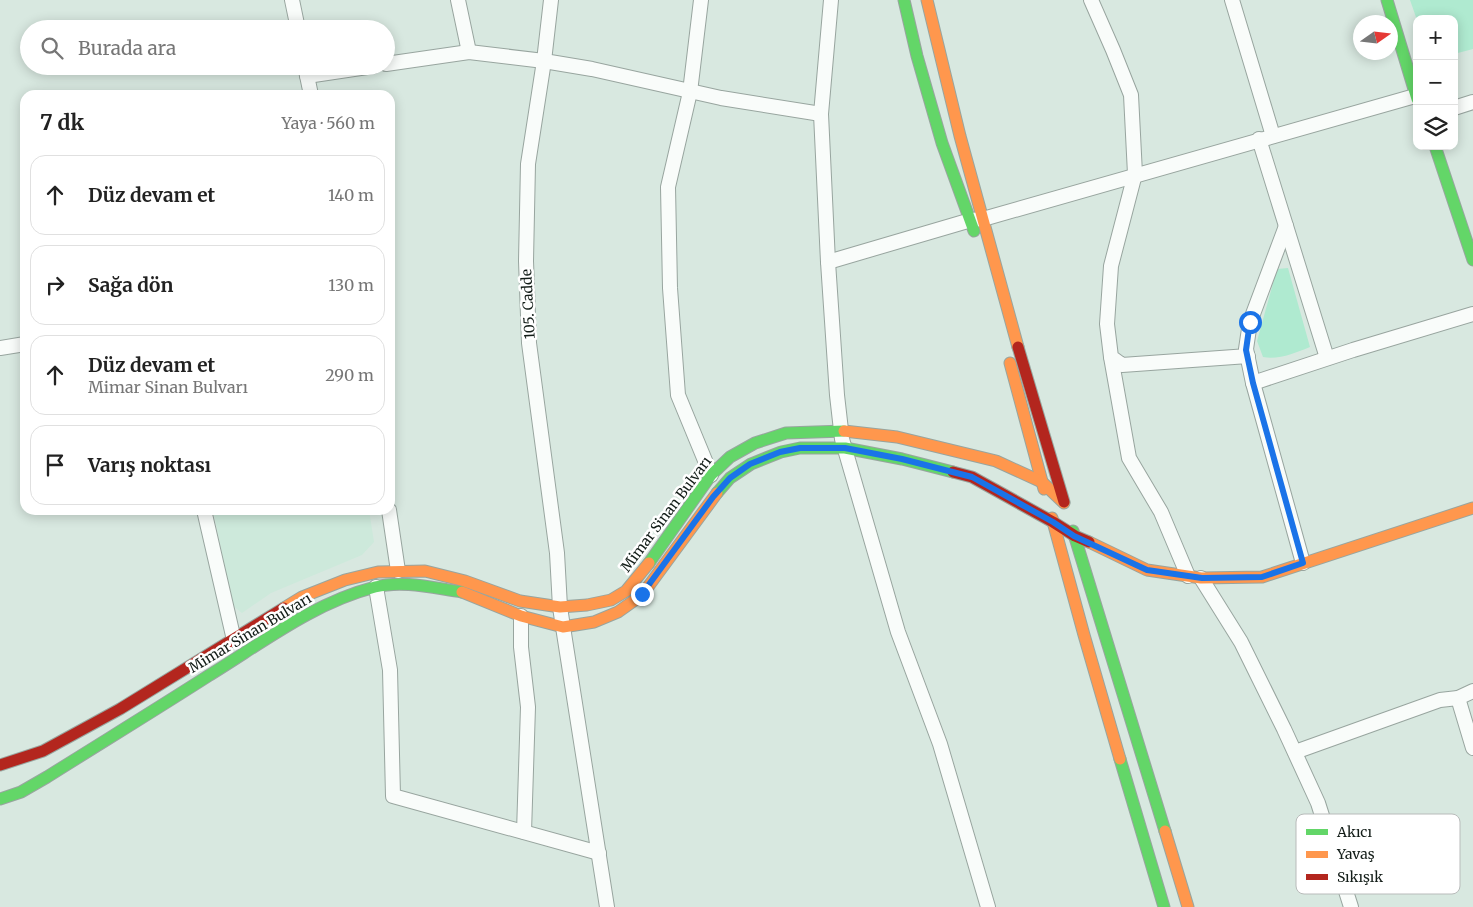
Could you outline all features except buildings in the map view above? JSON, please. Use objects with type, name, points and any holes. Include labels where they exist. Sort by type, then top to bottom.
[{"type":"main road","points":[[904,0],[917,56],[942,143],[977,219],[976,239]]},
{"type":"main road","points":[[927,0],[960,136],[977,219],[1012,328],[1188,907]]},
{"type":"main road","points":[[1386,0],[1413,87]]},
{"type":"main road","points":[[1436,150],[1473,260]]},
{"type":"main road","points":[[1006,352],[1087,645],[1164,907]]},
{"type":"main road","name":"Mimar Sinan Bulvarı","points":[[0,765],[43,751],[120,709],[302,597],[345,580],[378,572],[425,571],[465,581],[520,601],[560,607],[587,605],[611,600],[626,591],[646,567],[711,476],[730,457],[755,443],[786,433],[841,431],[897,437],[996,461],[1042,482],[1067,512]]},
{"type":"main road","name":"Mimar Sinan Bulvarı","points":[[0,799],[21,792],[47,777],[287,625],[328,604],[376,587],[407,584],[465,594],[521,616],[563,627],[594,622],[618,612],[642,594],[713,497],[730,478],[750,464],[780,452],[800,448],[845,448],[902,459],[972,477],[1053,522],[1074,536],[1147,570],[1195,577],[1262,577],[1473,508]]},
{"type":"main road","points":[[0,812],[21,792]]},
{"type":"street","points":[[292,0],[296,20]]},
{"type":"street","points":[[458,0],[470,52]]},
{"type":"street","name":"105. Cadde","points":[[551,0],[544,61],[528,164],[526,261],[530,343],[556,553],[560,607],[607,907]]},
{"type":"street","points":[[701,0],[690,92],[668,187],[670,288],[678,395],[711,476]]},
{"type":"street","points":[[831,0],[821,114],[828,262],[841,431],[898,632],[940,744],[988,907]]},
{"type":"street","points":[[1091,0],[1131,95],[1135,174],[1111,266],[1107,324],[1111,358],[1129,458],[1161,512],[1195,577],[1241,642],[1295,752],[1321,814]]},
{"type":"street","points":[[1232,0],[1286,226],[1327,358]]},
{"type":"street","points":[[395,63],[470,52],[592,69],[690,92],[821,114]]},
{"type":"street","points":[[307,75],[310,90]]},
{"type":"street","points":[[828,262],[1266,137],[1413,98]]},
{"type":"street","points":[[1458,107],[1473,102]]},
{"type":"street","points":[[1286,226],[1250,322],[1246,350],[1253,383],[1303,563]]},
{"type":"street","points":[[1253,383],[1327,358],[1473,314]]},
{"type":"street","points":[[0,348],[20,345]]},
{"type":"street","points":[[1111,358],[1122,365],[1248,356]]},
{"type":"street","points":[[205,515],[234,640]]},
{"type":"street","points":[[390,515],[398,571]]},
{"type":"street","points":[[376,587],[390,670],[393,796],[599,854]]},
{"type":"street","points":[[521,616],[521,647],[528,707],[524,832]]},
{"type":"street","points":[[1295,752],[1440,700],[1458,698],[1473,691]]},
{"type":"street","points":[[1458,698],[1473,748]]},
{"type":"street","points":[[1347,894],[1351,907]]},
{"type":"shaded area","points":[[214,515],[370,515],[374,542],[362,555],[271,593],[242,613],[233,606]]},
{"type":"green space","points":[[1410,0],[1473,0],[1473,49],[1458,53],[1458,15],[1415,15]]},
{"type":"green space","points":[[1288,268],[1310,347],[1281,357],[1263,357],[1257,341],[1277,269]]},
{"type":"traffic: fast","points":[[904,0],[917,56],[942,143],[974,231]]},
{"type":"traffic: fast","points":[[1387,0],[1413,86]]},
{"type":"traffic: fast","points":[[1436,150],[1473,260]]},
{"type":"traffic: fast","points":[[649,563],[711,475],[730,457],[755,443],[786,433],[844,431]]},
{"type":"traffic: fast","points":[[717,493],[730,478],[751,464],[781,452],[800,448],[845,448],[902,459],[953,472]]},
{"type":"traffic: fast","points":[[1073,531],[1165,831]]},
{"type":"traffic: fast","points":[[0,799],[21,792],[47,777],[288,625],[330,603],[375,587],[396,584],[418,585],[462,592]]},
{"type":"traffic: fast","points":[[1120,759],[1164,907]]},
{"type":"traffic: slow","points":[[927,0],[960,136],[1018,347]]},
{"type":"traffic: slow","points":[[1010,363],[1044,489]]},
{"type":"traffic: slow","points":[[844,431],[897,437],[996,461],[1042,482],[1064,503]]},
{"type":"traffic: slow","points":[[462,592],[521,616],[563,627],[594,622],[618,612],[642,595],[717,493]]},
{"type":"traffic: slow","points":[[1089,542],[1147,570],[1201,578],[1262,577],[1473,508]]},
{"type":"traffic: slow","points":[[1052,518],[1120,759]]},
{"type":"traffic: slow","points":[[284,608],[302,597],[345,580],[378,572],[425,571],[465,581],[520,601],[560,607],[587,605],[611,600],[626,591],[649,563]]},
{"type":"traffic: slow","points":[[1165,831],[1188,907]]},
{"type":"traffic: jam","points":[[1018,347],[1064,502]]},
{"type":"traffic: jam","points":[[953,472],[972,477],[1075,536],[1089,542]]},
{"type":"traffic: jam","points":[[0,765],[43,751],[120,709],[284,608]]},
{"type":"route","points":[[642,594],[713,497],[730,478],[750,464],[780,452],[800,448],[845,448],[902,459],[972,477],[1053,522],[1074,536],[1147,570],[1202,578],[1262,577],[1303,563],[1253,383],[1246,350],[1250,322]]}]
